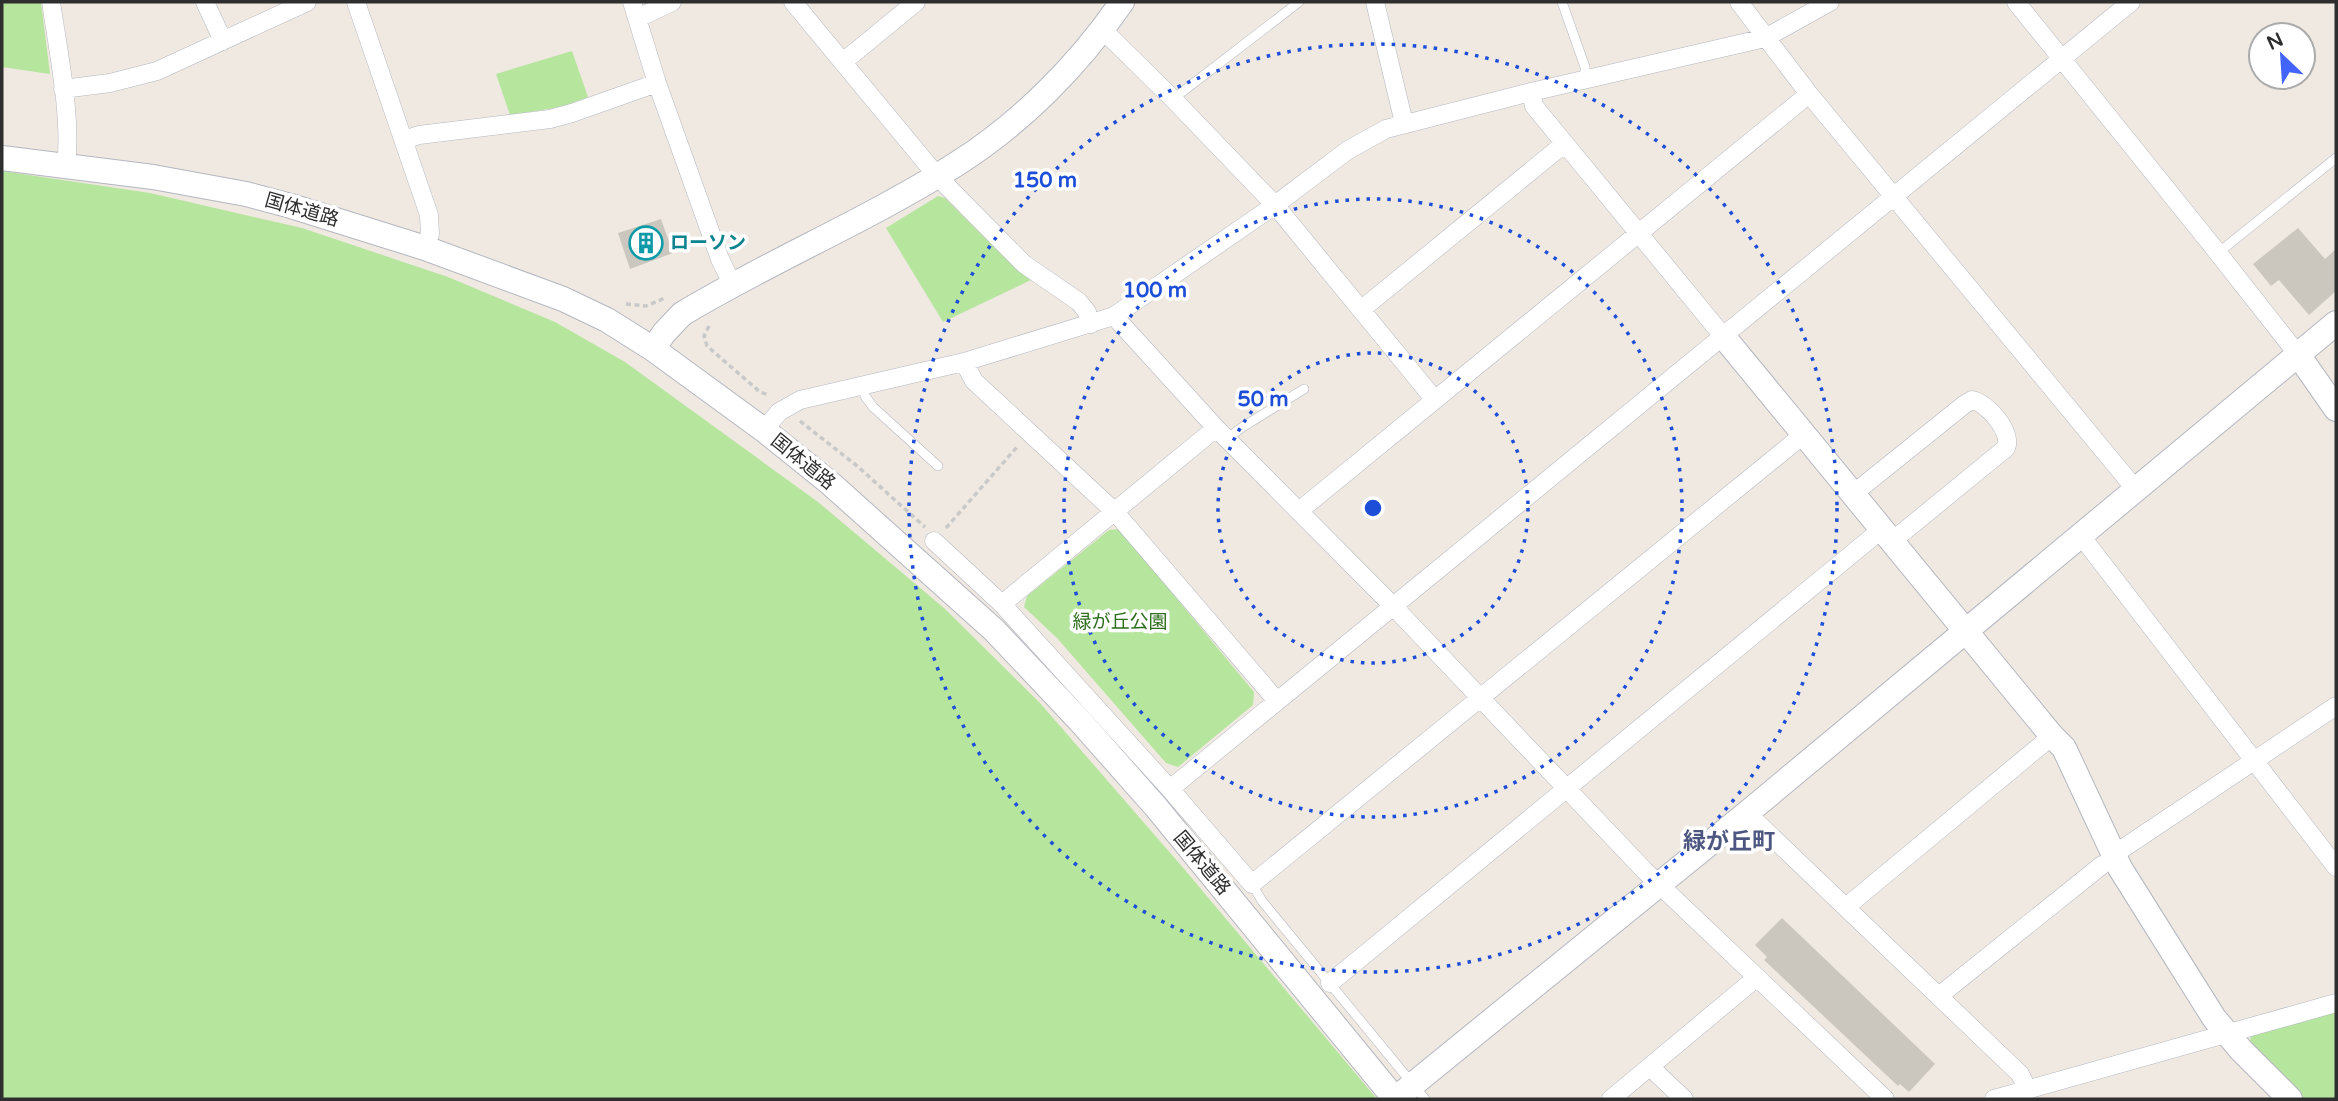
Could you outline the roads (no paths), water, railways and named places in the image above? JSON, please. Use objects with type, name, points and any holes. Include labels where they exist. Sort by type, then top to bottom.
[{"type":"street","points":[[51,2],[68,151],[66,165]]},
{"type":"street","points":[[205,2],[223,41]]},
{"type":"street","points":[[62,89],[140,76],[307,2]]},
{"type":"street","points":[[356,2],[429,215],[430,234],[425,248]]},
{"type":"street","points":[[672,2],[635,10],[657,83],[720,259],[733,286]]},
{"type":"street","points":[[793,2],[937,176],[1024,264],[1079,302],[1087,312],[1091,324]]},
{"type":"street","points":[[843,62],[916,2]]},
{"type":"street","points":[[653,349],[682,314],[937,176],[982,146],[1029,107],[1102,29],[1122,2]]},
{"type":"street","points":[[1375,2],[1404,123]]},
{"type":"street","points":[[1739,2],[1809,94],[2137,491]]},
{"type":"street","points":[[764,430],[779,412],[800,400],[964,362],[1114,316],[1275,205],[1348,150],[1378,133],[1404,123],[1765,38],[1830,2]]},
{"type":"street","points":[[2016,2],[2218,253],[2336,409]]},
{"type":"street","points":[[1170,789],[2131,2]]},
{"type":"street","points":[[1102,29],[1275,205],[1435,400]]},
{"type":"street","points":[[404,140],[419,135],[550,119],[657,83]]},
{"type":"street","points":[[1531,92],[1534,106],[1564,144],[2052,736],[2053,751],[2107,860],[2219,1036],[2269,1099]]},
{"type":"street","points":[[1299,512],[1809,94]]},
{"type":"street","points":[[1362,309],[1564,144]]},
{"type":"street","name":"国体道路","points":[[2,158],[153,177],[246,194],[335,219],[425,248],[563,299],[607,320],[653,349],[764,430],[883,528],[1004,640],[1156,807],[1407,1095]]},
{"type":"street","points":[[1114,316],[1222,434],[1393,607],[1658,884],[1885,1099]]},
{"type":"street","points":[[1407,1095],[1658,884],[2082,537],[2336,323]]},
{"type":"street","points":[[964,362],[974,381],[1115,512],[1277,701]]},
{"type":"street","points":[[1330,983],[1566,788],[1886,536],[2006,449],[2007,433],[1984,405],[1972,400],[1853,494]]},
{"type":"street","points":[[1002,604],[1115,512],[1222,434]]},
{"type":"street","points":[[936,539],[1002,604],[1170,789],[1252,884],[1803,435]]},
{"type":"street","points":[[2082,537],[2336,867]]},
{"type":"street","points":[[1940,995],[2107,860],[2336,706]]},
{"type":"street","points":[[1846,907],[2052,736]]},
{"type":"street","points":[[1747,813],[1940,995],[2020,1074],[2028,1090]]},
{"type":"street","points":[[1611,1099],[1756,978]]},
{"type":"street","points":[[1994,1099],[2336,1003]]},
{"type":"street","points":[[2219,1036],[2290,1099]]},
{"type":"street","points":[[1650,1067],[1684,1099]]},
{"type":"lane","points":[[1173,99],[1299,2]]},
{"type":"lane","points":[[1562,2],[1585,67],[1586,79]]},
{"type":"lane","points":[[2218,253],[2336,158]]},
{"type":"lane","points":[[863,386],[865,396],[873,407],[938,466]]},
{"type":"lane","points":[[1222,434],[1241,428],[1304,390]]},
{"type":"lane","points":[[1252,884],[1262,901],[1330,983],[1407,1095]]},
{"type":"place","name":"ローソン","points":[[646,243]]},
{"type":"district","name":"緑が丘町","points":[[1729,842]]},
{"type":"park label","name":"緑が丘公園","points":[[1120,622]]}]
